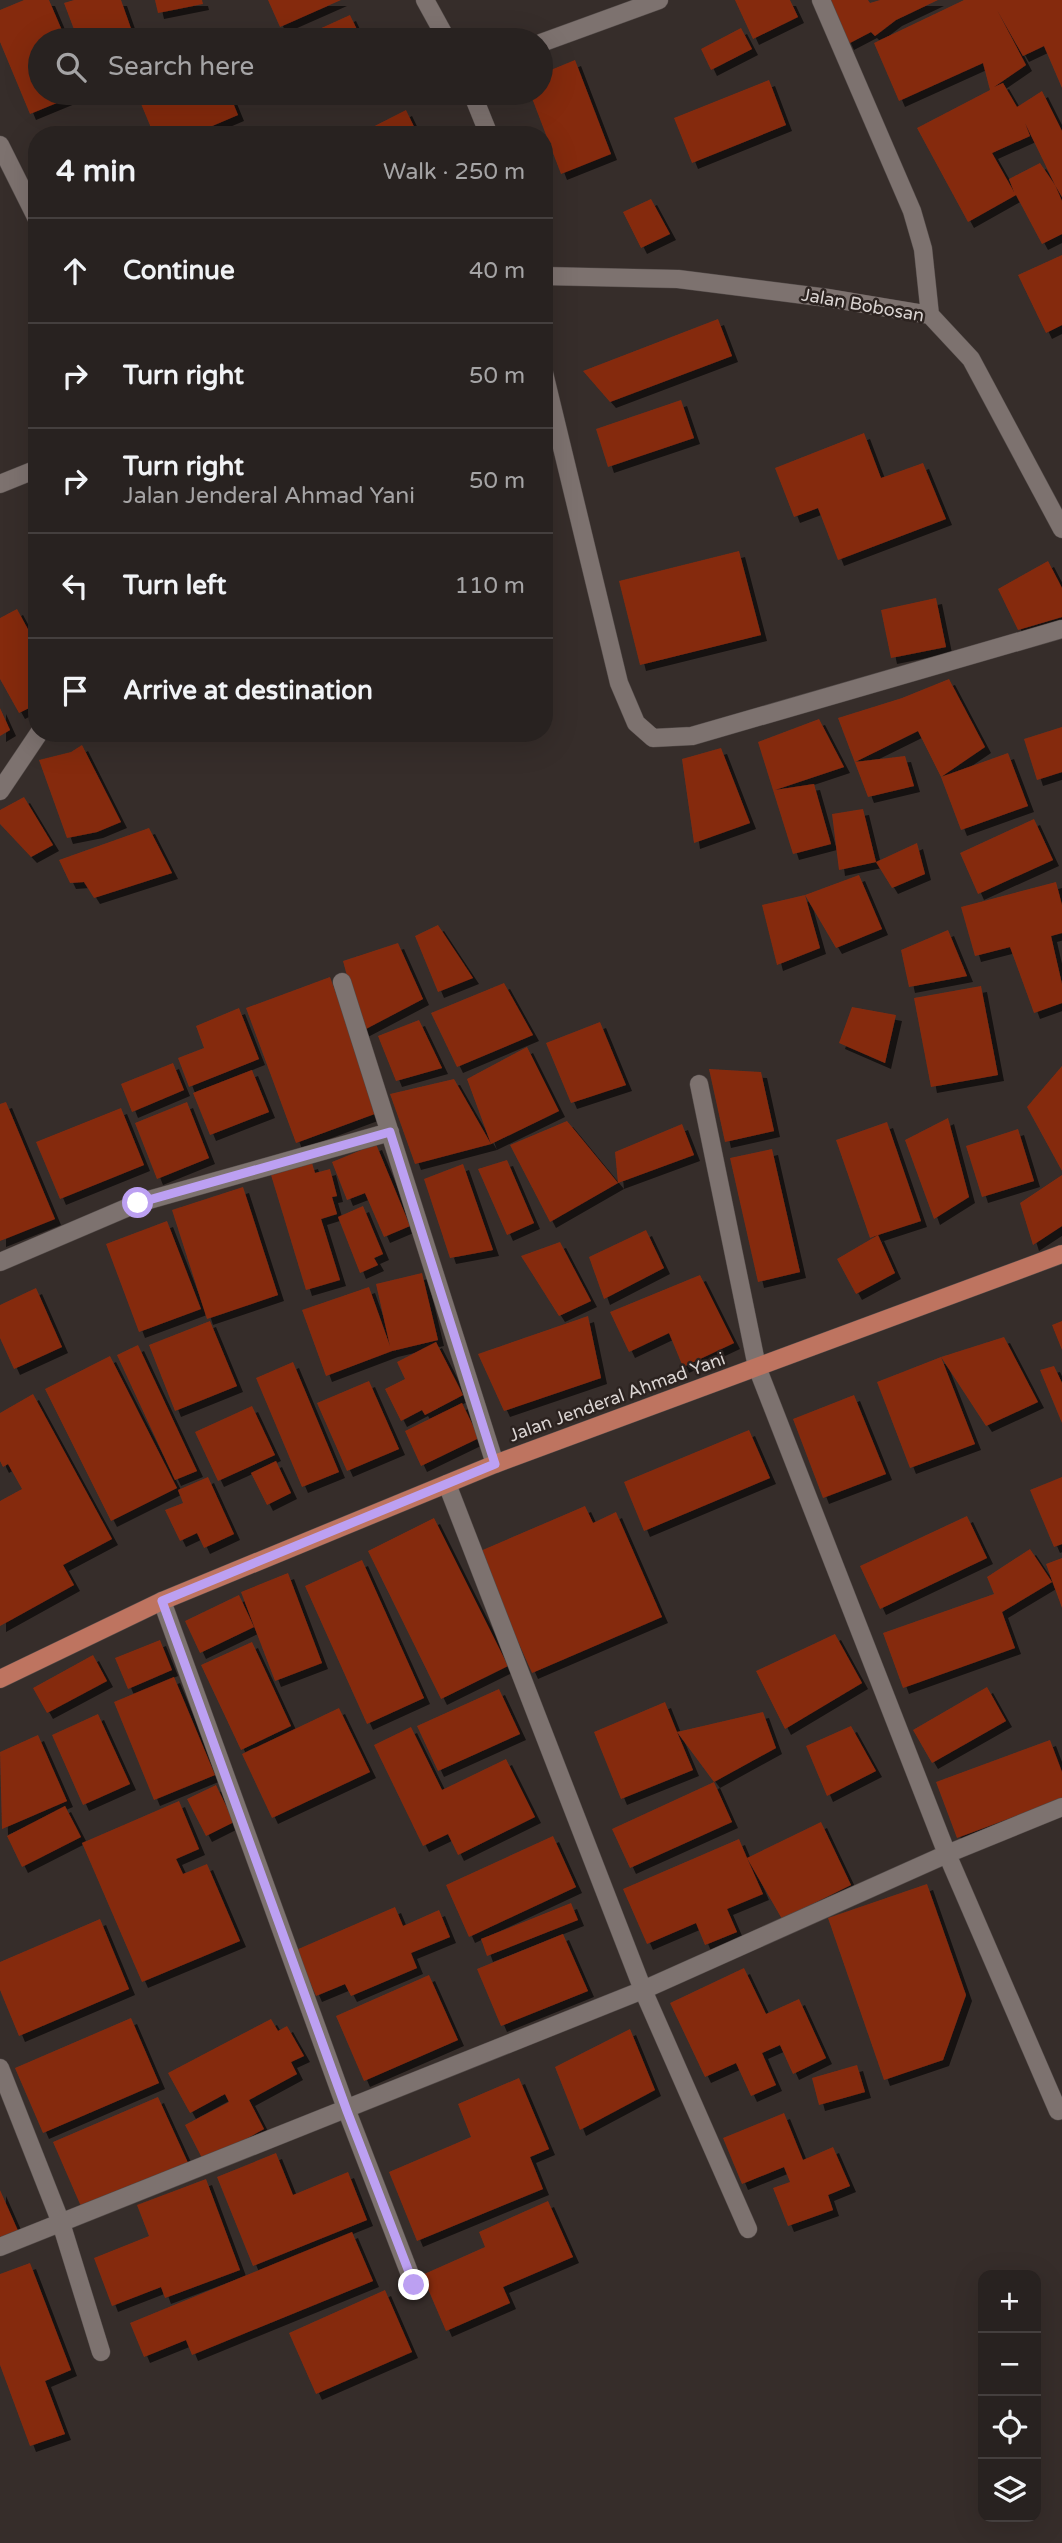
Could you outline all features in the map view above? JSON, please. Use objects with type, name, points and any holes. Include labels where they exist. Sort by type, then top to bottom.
[{"type":"main road","name":"Jalan Jenderal Ahmad Yani","points":[[0,1679],[162,1601],[495,1464],[1062,1254]]},
{"type":"street","points":[[425,0],[440,28]]},
{"type":"street","points":[[553,39],[659,0]]},
{"type":"street","points":[[821,0],[912,211],[923,249],[930,315]]},
{"type":"street","points":[[477,105],[485,126]]},
{"type":"street","points":[[0,145],[28,201]]},
{"type":"street","name":"Jalan Bobosan","points":[[553,276],[678,279],[828,298],[930,315],[971,359],[1062,529]]},
{"type":"street","points":[[553,410],[619,683],[636,723],[653,738],[692,736],[1062,629]]},
{"type":"street","points":[[0,484],[28,473]]},
{"type":"street","points":[[0,791],[33,742]]},
{"type":"street","points":[[342,982],[495,1464]]},
{"type":"street","points":[[699,1084],[757,1367],[947,1854],[1058,2111]]},
{"type":"street","points":[[0,1262],[138,1203],[390,1132]]},
{"type":"street","points":[[447,1484],[643,1990],[748,2230]]},
{"type":"street","points":[[162,1601],[347,2111],[414,2285]]},
{"type":"street","points":[[0,2247],[347,2111],[643,1990],[947,1854],[1062,1807]]},
{"type":"street","points":[[0,2068],[61,2223],[101,2352]]},
{"type":"building","points":[[24,0],[49,0],[61,28],[28,28],[28,105],[52,105],[30,114],[0,42],[0,10]]},
{"type":"building","points":[[74,0],[121,0],[131,28],[73,28],[64,3]]},
{"type":"building","points":[[155,0],[202,0],[203,4],[158,13]]},
{"type":"building","points":[[268,0],[341,0],[280,27]]},
{"type":"building","points":[[735,0],[790,0],[798,17],[753,39]]},
{"type":"building","points":[[828,0],[868,0],[870,3],[880,0],[938,0],[896,20],[875,36],[871,32],[848,44]]},
{"type":"building","points":[[964,0],[1062,0],[1062,88],[1044,46],[1023,56],[997,10],[1026,65],[994,87],[1003,83],[1017,107],[1042,91],[1062,131],[1062,197],[1055,185],[1062,201],[1062,234],[1042,244],[1016,195],[968,222],[917,128],[990,90],[983,63],[899,101],[874,43]],"holes":[[[1025,123],[1055,185],[1040,163],[1009,179],[1014,192],[992,153],[1030,136]]]},
{"type":"building","points":[[350,15],[356,28],[321,28]]},
{"type":"building","points":[[741,28],[752,49],[711,70],[701,49]]},
{"type":"building","points":[[575,60],[611,154],[561,174],[553,153],[553,126],[543,126],[535,105],[553,105],[553,69]]},
{"type":"building","points":[[769,80],[786,125],[692,163],[674,118]]},
{"type":"building","points":[[142,105],[234,105],[238,115],[212,126],[150,126]]},
{"type":"building","points":[[406,110],[414,126],[375,126]]},
{"type":"building","points":[[651,199],[670,234],[641,248],[623,212]]},
{"type":"building","points":[[1062,255],[1062,325],[1046,333],[1018,275]]},
{"type":"building","points":[[718,319],[732,356],[610,402],[583,371]]},
{"type":"building","points":[[681,400],[694,438],[608,467],[596,429]]},
{"type":"building","points":[[864,433],[881,478],[923,463],[946,519],[838,560],[818,508],[794,517],[775,468]]},
{"type":"building","points":[[739,551],[761,635],[640,665],[619,581]]},
{"type":"building","points":[[1048,561],[1062,588],[1062,617],[1018,630],[998,589]]},
{"type":"building","points":[[936,598],[946,647],[891,658],[881,610]]},
{"type":"building","points":[[17,609],[28,629],[28,708],[19,713],[0,679],[0,618]]},
{"type":"building","points":[[949,679],[985,747],[941,777],[918,731],[855,762],[905,756],[914,786],[868,797],[838,718],[902,698]]},
{"type":"building","points":[[0,708],[10,730],[0,736]]},
{"type":"building","points":[[819,719],[844,767],[775,790],[814,784],[831,844],[793,854],[758,742]]},
{"type":"building","points":[[1062,727],[1062,772],[1037,780],[1024,739]]},
{"type":"building","points":[[82,745],[121,822],[97,832],[67,838],[39,760],[71,752]]},
{"type":"building","points":[[721,748],[750,823],[694,843],[682,759]]},
{"type":"building","points":[[1008,753],[1028,806],[961,830],[941,777]]},
{"type":"building","points":[[24,797],[53,845],[31,857],[0,824],[0,810]]},
{"type":"building","points":[[863,809],[876,862],[839,870],[832,814]]},
{"type":"building","points":[[1034,819],[1053,860],[978,894],[960,853]]},
{"type":"building","points":[[149,828],[172,873],[94,898],[84,882],[70,883],[59,860]]},
{"type":"building","points":[[917,843],[925,874],[892,888],[876,862]]},
{"type":"building","points":[[859,875],[882,929],[836,948],[805,895]]},
{"type":"building","points":[[1056,882],[1062,905],[1062,933],[1051,936],[1062,984],[1062,1003],[1034,1013],[1010,947],[975,956],[961,907]]},
{"type":"building","points":[[805,895],[820,948],[777,965],[762,905]]},
{"type":"building","points":[[438,925],[473,978],[438,992],[415,936]]},
{"type":"building","points":[[948,930],[967,976],[909,987],[901,950]]},
{"type":"building","points":[[398,943],[423,999],[362,1031],[343,961]]},
{"type":"building","points":[[330,977],[380,1112],[296,1143],[246,1008]]},
{"type":"building","points":[[504,983],[533,1035],[457,1067],[431,1013]]},
{"type":"building","points":[[981,986],[998,1075],[931,1087],[914,998]]},
{"type":"building","points":[[852,1007],[896,1015],[885,1063],[839,1043]]},
{"type":"building","points":[[239,1008],[259,1059],[189,1087],[178,1058],[204,1048],[196,1026]]},
{"type":"building","points":[[419,1020],[442,1068],[396,1081],[378,1036]]},
{"type":"building","points":[[600,1022],[626,1085],[571,1103],[546,1043]]},
{"type":"building","points":[[527,1047],[559,1111],[491,1144],[467,1079]]},
{"type":"building","points":[[173,1063],[184,1090],[132,1112],[121,1084]]},
{"type":"building","points":[[1062,1066],[1062,1171],[1027,1107]]},
{"type":"building","points":[[709,1069],[761,1072],[774,1131],[725,1142]]},
{"type":"building","points":[[252,1070],[269,1112],[210,1135],[193,1093]]},
{"type":"building","points":[[454,1079],[491,1144],[415,1164],[390,1094]]},
{"type":"building","points":[[6,1102],[55,1219],[0,1241],[0,1104]]},
{"type":"building","points":[[187,1102],[209,1158],[157,1179],[135,1123]]},
{"type":"building","points":[[121,1108],[144,1165],[60,1199],[36,1142]]},
{"type":"building","points":[[948,1118],[969,1197],[934,1219],[905,1140]]},
{"type":"building","points":[[567,1121],[618,1183],[550,1222],[510,1145]]},
{"type":"building","points":[[887,1122],[921,1221],[870,1238],[836,1140]]},
{"type":"building","points":[[682,1124],[694,1155],[618,1183],[615,1152]]},
{"type":"building","points":[[1018,1129],[1034,1181],[982,1197],[966,1146]]},
{"type":"building","points":[[376,1144],[410,1226],[384,1237],[365,1193],[347,1200],[332,1162]]},
{"type":"building","points":[[772,1149],[800,1272],[758,1282],[730,1158]]},
{"type":"building","points":[[507,1160],[534,1223],[507,1235],[478,1169]]},
{"type":"building","points":[[312,1163],[315,1173],[330,1169],[337,1196],[332,1197],[337,1214],[321,1219],[340,1280],[306,1290],[271,1175]]},
{"type":"building","points":[[463,1164],[493,1250],[450,1258],[424,1179]]},
{"type":"building","points":[[1062,1175],[1062,1226],[1033,1245],[1020,1203]]},
{"type":"building","points":[[243,1187],[278,1295],[207,1319],[172,1210]]},
{"type":"building","points":[[363,1206],[383,1254],[374,1258],[378,1265],[360,1273],[338,1217]]},
{"type":"building","points":[[167,1221],[201,1309],[139,1332],[106,1244]]},
{"type":"building","points":[[646,1230],[664,1268],[604,1299],[589,1257]]},
{"type":"building","points":[[878,1235],[895,1273],[856,1294],[837,1259]]},
{"type":"building","points":[[560,1242],[591,1301],[559,1316],[521,1256]]},
{"type":"building","points":[[422,1273],[438,1340],[392,1351],[326,1376],[302,1310],[369,1287],[390,1346],[376,1284]]},
{"type":"building","points":[[700,1275],[734,1343],[683,1367],[669,1333],[629,1352],[610,1312]]},
{"type":"building","points":[[36,1288],[62,1347],[14,1369],[0,1338],[0,1305]]},
{"type":"building","points":[[588,1316],[601,1378],[504,1411],[478,1354]]},
{"type":"building","points":[[210,1321],[237,1386],[175,1411],[149,1345]]},
{"type":"building","points":[[1062,1321],[1062,1350],[1052,1325]]},
{"type":"building","points":[[1004,1337],[1038,1402],[986,1426],[941,1357]]},
{"type":"building","points":[[436,1342],[463,1395],[425,1415],[422,1410],[401,1421],[385,1389],[405,1379],[397,1362]]},
{"type":"building","points":[[138,1345],[197,1471],[175,1480],[117,1355]]},
{"type":"building","points":[[110,1356],[177,1488],[111,1521],[45,1389]]},
{"type":"building","points":[[941,1357],[975,1444],[910,1468],[877,1382]]},
{"type":"building","points":[[293,1362],[339,1472],[302,1487],[256,1378]]},
{"type":"building","points":[[1054,1366],[1062,1383],[1062,1423],[1040,1370]]},
{"type":"building","points":[[369,1381],[399,1449],[347,1471],[317,1403]]},
{"type":"building","points":[[33,1394],[112,1539],[63,1565],[74,1585],[0,1626],[0,1501],[22,1489],[8,1464],[3,1467],[0,1461],[0,1413]]},
{"type":"building","points":[[854,1395],[886,1474],[823,1498],[793,1419]]},
{"type":"building","points":[[462,1403],[479,1438],[421,1466],[405,1431]]},
{"type":"building","points":[[252,1406],[275,1455],[218,1481],[195,1432]]},
{"type":"building","points":[[749,1430],[770,1478],[644,1531],[624,1482]]},
{"type":"building","points":[[276,1461],[291,1493],[267,1505],[251,1473]]},
{"type":"building","points":[[208,1477],[234,1534],[204,1548],[197,1533],[180,1541],[165,1510],[183,1503],[178,1490]]},
{"type":"building","points":[[1062,1477],[1062,1544],[1054,1547],[1030,1490]]},
{"type":"building","points":[[585,1506],[593,1523],[616,1512],[662,1617],[532,1673],[478,1552]]},
{"type":"building","points":[[967,1516],[987,1558],[880,1609],[860,1566]]},
{"type":"building","points":[[434,1518],[508,1666],[441,1699],[368,1551]]},
{"type":"building","points":[[1030,1549],[1052,1582],[1002,1612],[1015,1648],[903,1688],[883,1633],[994,1594],[987,1577]]},
{"type":"building","points":[[1062,1558],[1062,1608],[1046,1564]]},
{"type":"building","points":[[362,1560],[424,1698],[367,1724],[305,1586]]},
{"type":"building","points":[[288,1573],[322,1663],[275,1681],[241,1592]]},
{"type":"building","points":[[239,1595],[254,1627],[200,1653],[185,1621]]},
{"type":"building","points":[[835,1634],[862,1683],[785,1729],[756,1671]]},
{"type":"building","points":[[160,1640],[172,1670],[128,1689],[115,1658]]},
{"type":"building","points":[[252,1642],[291,1726],[241,1750],[201,1665]]},
{"type":"building","points":[[93,1655],[107,1681],[47,1713],[33,1688]]},
{"type":"building","points":[[174,1677],[215,1775],[154,1800],[114,1702]]},
{"type":"building","points":[[987,1687],[1006,1721],[932,1763],[913,1730]]},
{"type":"building","points":[[499,1689],[520,1734],[438,1771],[417,1726]]},
{"type":"building","points":[[665,1702],[693,1770],[621,1799],[594,1732]]},
{"type":"building","points":[[339,1708],[370,1772],[272,1818],[242,1754]]},
{"type":"building","points":[[763,1712],[776,1748],[714,1782],[677,1732]]},
{"type":"building","points":[[98,1714],[130,1784],[83,1805],[52,1735]]},
{"type":"building","points":[[851,1726],[876,1771],[827,1796],[806,1746]]},
{"type":"building","points":[[411,1727],[442,1790],[506,1759],[535,1817],[458,1855],[448,1834],[423,1846],[374,1745]]},
{"type":"building","points":[[38,1735],[67,1801],[2,1829],[0,1752]]},
{"type":"building","points":[[1050,1740],[1062,1772],[1062,1799],[957,1838],[936,1782]]},
{"type":"building","points":[[714,1782],[732,1822],[630,1868],[612,1829]]},
{"type":"building","points":[[216,1785],[234,1822],[206,1836],[187,1799]]},
{"type":"building","points":[[179,1801],[199,1849],[176,1859],[183,1874],[207,1864],[240,1941],[142,1982],[82,1843]]},
{"type":"building","points":[[65,1806],[81,1837],[22,1867],[7,1836]]},
{"type":"building","points":[[821,1822],[851,1885],[782,1919],[747,1858]]},
{"type":"building","points":[[553,1836],[576,1887],[469,1937],[446,1885]]},
{"type":"building","points":[[739,1839],[763,1894],[727,1909],[737,1932],[705,1945],[696,1923],[647,1944],[623,1889]]},
{"type":"building","points":[[927,1884],[966,1995],[943,2060],[884,2080],[828,1918]]},
{"type":"building","points":[[571,1903],[578,1920],[487,1956],[481,1939]]},
{"type":"building","points":[[395,1907],[403,1926],[439,1910],[450,1937],[411,1953],[417,1968],[351,1996],[345,1984],[316,1996],[296,1950]]},
{"type":"building","points":[[100,1919],[129,1989],[19,2036],[0,1990],[0,1962]]},
{"type":"building","points":[[563,1934],[588,1991],[501,2026],[477,1969]]},
{"type":"building","points":[[744,1968],[766,2014],[799,1999],[826,2058],[793,2074],[780,2045],[762,2053],[776,2085],[751,2096],[736,2063],[705,2077],[670,2003]]},
{"type":"building","points":[[429,1975],[458,2040],[364,2081],[336,2016]]},
{"type":"building","points":[[131,2018],[159,2083],[43,2133],[15,2068]]},
{"type":"building","points":[[271,2019],[278,2031],[287,2026],[304,2056],[291,2062],[297,2074],[249,2100],[264,2129],[204,2162],[185,2125],[229,2102],[225,2094],[190,2113],[168,2073]]},
{"type":"building","points":[[630,2029],[655,2090],[580,2130],[555,2067]]},
{"type":"building","points":[[857,2065],[865,2092],[819,2105],[812,2078]]},
{"type":"building","points":[[519,2078],[549,2149],[530,2157],[543,2189],[417,2241],[389,2172],[471,2137],[458,2104]]},
{"type":"building","points":[[158,2097],[189,2165],[83,2211],[53,2142]]},
{"type":"building","points":[[784,2113],[803,2160],[833,2147],[850,2186],[828,2195],[833,2210],[788,2226],[773,2188],[790,2182],[784,2167],[742,2184],[723,2138]]},
{"type":"building","points":[[276,2153],[293,2195],[348,2172],[367,2220],[253,2266],[217,2177]]},
{"type":"building","points":[[206,2179],[240,2270],[165,2298],[161,2287],[112,2306],[94,2258],[149,2236],[137,2205]]},
{"type":"building","points":[[0,2190],[19,2233],[0,2241]]},
{"type":"building","points":[[548,2201],[573,2257],[503,2287],[510,2303],[446,2331],[422,2275],[485,2247],[479,2232]]},
{"type":"building","points":[[352,2232],[373,2281],[192,2355],[186,2340],[144,2357],[130,2323]]},
{"type":"building","points":[[30,2263],[71,2370],[45,2381],[65,2434],[30,2446],[0,2365],[0,2274]]},
{"type":"building","points":[[385,2290],[412,2352],[316,2394],[289,2333]]},
{"type":"route","points":[[138,1203],[390,1132],[495,1464],[162,1601],[347,2111],[414,2285]]}]
